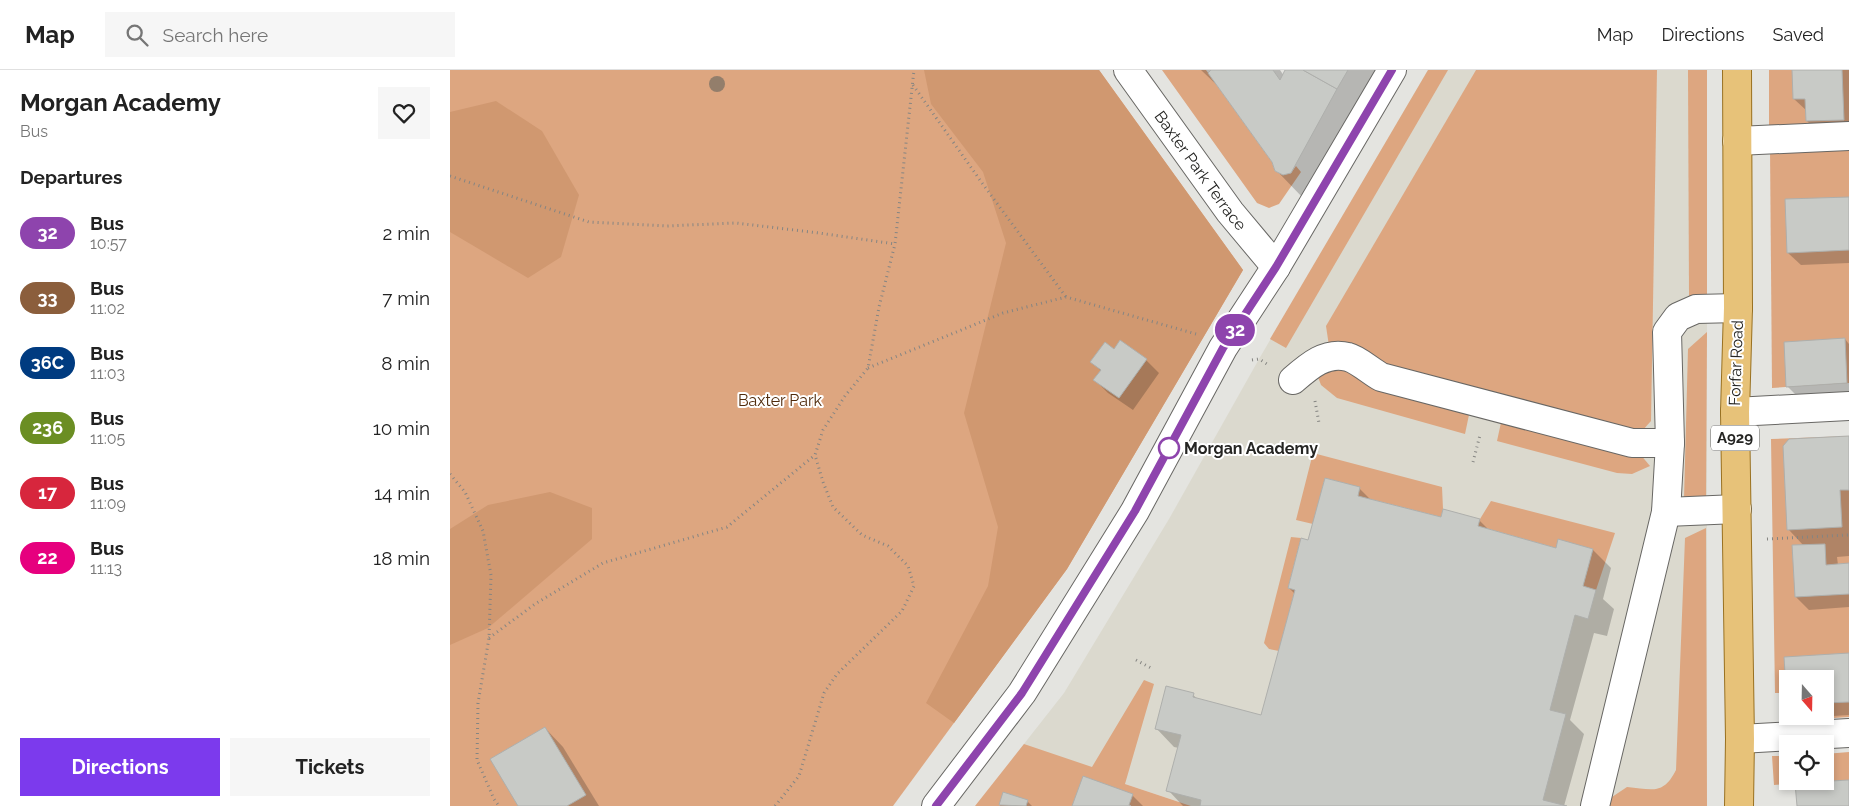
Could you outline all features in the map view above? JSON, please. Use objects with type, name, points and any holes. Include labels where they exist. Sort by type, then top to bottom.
[{"type":"main road","name":"Forfar Road","points":[[1737,70],[1738,308],[1735,412],[1740,739],[1739,806]]},
{"type":"street","name":"Baxter Park Terrace","points":[[1128,70],[1230,212],[1276,267]]},
{"type":"street","points":[[936,806],[1022,693],[1135,511],[1223,348],[1276,267],[1392,70]]},
{"type":"street","points":[[1737,140],[1849,136]]},
{"type":"street","points":[[1595,806],[1666,512],[1670,443],[1667,332],[1678,317],[1696,309],[1738,308]]},
{"type":"street","points":[[1293,380],[1311,365],[1330,356],[1349,357],[1381,377],[1632,443],[1670,443]]},
{"type":"street","points":[[1735,412],[1849,406]]},
{"type":"street","points":[[1666,512],[1737,509]]},
{"type":"street","points":[[1740,739],[1849,733]]},
{"type":"path","points":[[868,368],[879,307],[895,244],[914,70]]},
{"type":"path","points":[[913,84],[982,183],[1066,297]]},
{"type":"path","points":[[450,176],[589,222],[666,226],[736,223],[895,244]]},
{"type":"path","points":[[489,638],[535,604],[603,563],[727,527],[815,454],[823,430],[845,396],[868,368],[1003,313],[1066,297],[1197,334]]},
{"type":"path","points":[[775,806],[799,776],[824,693],[837,674],[902,611],[914,586],[908,566],[888,546],[862,534],[833,507],[815,454]]},
{"type":"path","points":[[450,474],[465,492],[482,531],[492,575],[489,638],[478,703],[477,760],[499,806]]},
{"type":"path","points":[[1737,541],[1849,535]]},
{"type":"path","points":[[1136,660],[1151,668]]},
{"type":"shaded area","points":[[924,70],[1099,70],[1243,270],[1067,569],[954,723],[926,703],[988,586],[998,527],[964,413],[1006,243],[983,172],[931,104]]},
{"type":"shaded area","name":"Morgan Academy","points":[[1428,70],[1707,70],[1707,806],[1191,806],[1020,749],[1064,693],[1169,519],[1259,359]]},
{"type":"shaded area","points":[[496,101],[542,131],[579,195],[561,257],[528,278],[450,232],[450,112]]},
{"type":"shaded area","points":[[550,492],[592,508],[592,539],[488,628],[450,645],[450,529],[488,505]]},
{"type":"green space","name":"Baxter Park","points":[[450,70],[1099,70],[1243,270],[1067,569],[893,806],[450,806]]},
{"type":"green space","points":[[1162,70],[1206,70],[1272,162],[1275,171],[1283,175],[1291,173],[1296,166],[1301,172],[1279,204],[1269,208],[1257,203]]},
{"type":"green space","points":[[1428,70],[1448,70],[1286,348],[1270,339]]},
{"type":"green space","points":[[1476,70],[1657,70],[1651,421],[1642,431],[1627,433],[1387,371],[1329,346],[1326,326]]},
{"type":"green space","points":[[1688,70],[1707,70],[1707,296],[1689,296]]},
{"type":"green space","points":[[1769,70],[1849,70],[1849,127],[1769,132]]},
{"type":"green space","points":[[1849,143],[1849,383],[1772,388],[1770,147]]},
{"type":"green space","points":[[1707,332],[1706,498],[1684,499],[1688,349]]},
{"type":"green space","points":[[1335,366],[1470,410],[1465,434],[1337,398],[1321,385],[1318,377]]},
{"type":"green space","points":[[1502,418],[1640,454],[1650,466],[1632,474],[1617,473],[1497,441]]},
{"type":"green space","points":[[1849,436],[1849,717],[1834,718],[1834,670],[1779,670],[1779,693],[1775,693],[1771,439]]},
{"type":"green space","points":[[1313,453],[1442,487],[1443,509],[1441,517],[1358,496],[1359,487],[1325,478],[1313,524],[1296,520]]},
{"type":"green space","points":[[1491,501],[1615,533],[1596,590],[1583,586],[1593,549],[1558,540],[1556,548],[1478,526]]},
{"type":"green space","points":[[1706,528],[1707,806],[1608,806],[1609,799],[1627,787],[1656,789],[1661,787],[1666,784],[1676,770],[1685,538]]},
{"type":"green space","points":[[1291,537],[1301,538],[1288,588],[1295,590],[1279,651],[1269,649],[1264,643]]},
{"type":"green space","points":[[1144,680],[1154,684],[1125,784],[1191,806],[975,806],[1024,744],[1092,767]]},
{"type":"green space","points":[[1849,752],[1849,780],[1834,781],[1834,753]]},
{"type":"green space","points":[[1772,756],[1779,756],[1779,785],[1774,785]]},
{"type":"building","points":[[1211,70],[1273,70],[1280,80],[1285,70],[1303,70],[1337,89],[1291,173],[1283,175],[1275,171],[1272,162],[1208,73]]},
{"type":"building","points":[[1303,70],[1348,70],[1337,89]]},
{"type":"building","points":[[1792,70],[1842,70],[1844,120],[1806,121],[1805,99],[1793,99]]},
{"type":"building","points":[[1849,197],[1849,250],[1787,253],[1785,199]]},
{"type":"building","points":[[1845,338],[1847,383],[1786,387],[1784,342]]},
{"type":"building","points":[[1120,340],[1147,359],[1119,398],[1093,380],[1101,370],[1090,362],[1105,342],[1114,349]]},
{"type":"building","points":[[1849,436],[1849,490],[1840,490],[1842,527],[1787,530],[1783,446],[1789,439]]},
{"type":"building","name":"Morgan Academy","points":[[1325,478],[1360,487],[1358,496],[1441,517],[1443,509],[1480,519],[1478,526],[1556,548],[1558,539],[1593,549],[1583,586],[1596,590],[1588,619],[1575,615],[1550,710],[1566,714],[1543,800],[1567,806],[1200,806],[1201,800],[1166,791],[1181,735],[1155,729],[1166,686],[1194,693],[1193,697],[1261,715],[1295,590],[1288,588],[1301,538],[1308,540]]},
{"type":"building","points":[[1825,544],[1826,565],[1849,563],[1849,594],[1795,597],[1792,545]]},
{"type":"building","points":[[1849,653],[1849,702],[1834,703],[1834,670],[1785,670],[1784,657]]},
{"type":"building","points":[[545,727],[586,795],[567,806],[518,806],[490,759]]},
{"type":"building","points":[[1083,776],[1133,794],[1129,805],[1131,806],[1072,806]]},
{"type":"building","points":[[1849,780],[1849,806],[1797,806],[1796,790],[1834,790],[1834,781]]},
{"type":"building","points":[[1003,792],[1028,800],[1026,806],[999,805]]},
{"type":"bus line","name":"32","points":[[936,806],[1022,693],[1135,511],[1223,348],[1276,267],[1392,70]]},
{"type":"place","name":"Morgan Academy","points":[[1169,448]]}]
